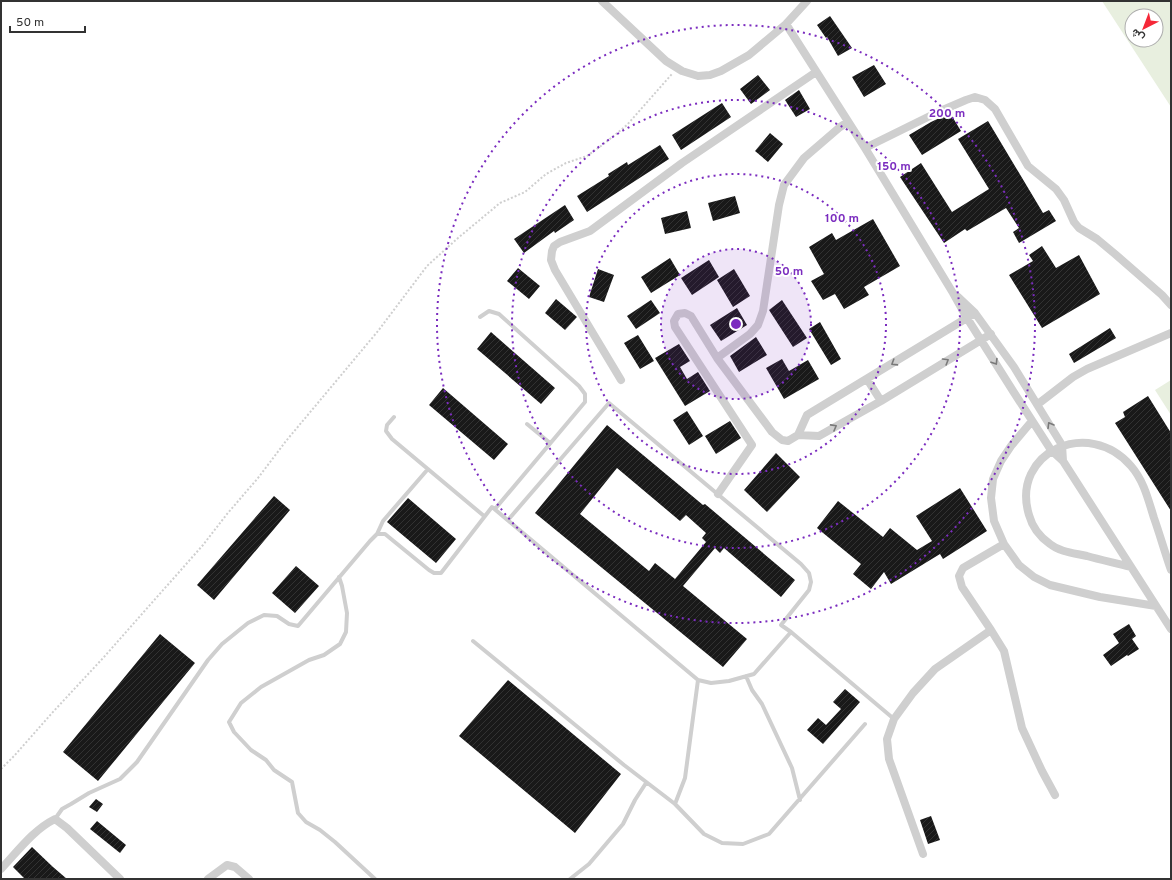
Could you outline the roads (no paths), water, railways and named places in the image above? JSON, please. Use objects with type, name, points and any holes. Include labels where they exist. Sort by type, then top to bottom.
[{"type":"street","points":[[602,1],[666,61],[682,71],[698,76],[710,75],[721,71],[749,55],[786,24],[807,1]]},
{"type":"street","points":[[786,24],[865,148],[953,292],[966,318],[1032,422],[1051,450],[1063,461],[1171,629]]},
{"type":"street","points":[[621,380],[555,270],[551,260],[554,246],[560,242],[590,231],[682,163],[816,72]]},
{"type":"street","points":[[865,148],[966,100],[975,97],[985,100],[995,109],[1028,166],[1056,189],[1064,200],[1074,222],[1079,228],[1115,254],[1162,295],[1171,305]]},
{"type":"street","points":[[718,358],[750,334],[758,325],[763,311],[779,205],[784,185],[804,158],[848,122]]},
{"type":"street","points":[[953,292],[975,313],[991,334],[1038,404],[1062,445],[1063,461]]},
{"type":"street","points":[[718,494],[752,445],[675,327],[674,321],[678,314],[685,313],[691,316],[718,358],[772,432],[782,440],[788,441],[798,435],[808,415],[975,313]]},
{"type":"street","points":[[1038,404],[1074,377],[1087,370],[1171,333]]},
{"type":"street","points":[[798,435],[819,436],[881,401],[991,334]]},
{"type":"street","points":[[868,379],[881,401]]},
{"type":"street","points":[[1013,391],[1024,383]]},
{"type":"street","points":[[1032,422],[1005,456],[994,479],[991,498],[994,521],[1004,544],[1019,565],[1034,577],[1050,585],[1100,598],[1156,606]]},
{"type":"street","points":[[1131,567],[1064,551],[1050,544],[1039,534],[1031,520],[1026,505],[1027,488],[1032,474],[1040,461],[1056,448],[1069,443],[1085,442],[1099,444],[1121,455],[1132,466],[1143,484],[1171,570]]},
{"type":"street","points":[[1004,544],[963,568],[959,576],[962,587],[1004,651],[1022,728],[1055,795]]},
{"type":"street","points":[[923,854],[889,759],[887,739],[894,719],[913,693],[935,669],[991,630]]},
{"type":"street","points":[[1,869],[35,832],[45,824],[55,819],[67,828],[120,879]]},
{"type":"street","points":[[208,879],[227,864],[235,867],[249,879]]},
{"type":"lane","points":[[480,318],[489,311],[499,314],[579,386],[584,394],[585,402],[495,509]]},
{"type":"lane","points":[[508,520],[609,403],[801,564],[809,573],[811,582],[809,590],[782,625],[894,719]]},
{"type":"lane","points":[[394,416],[387,425],[386,431],[392,439],[484,516]]},
{"type":"lane","points":[[527,424],[550,443]]},
{"type":"lane","points":[[55,819],[62,810],[71,804],[89,793],[120,779],[137,762],[208,660],[222,644],[248,623],[264,615],[277,616],[289,624],[298,626],[377,534],[383,521],[428,469]]},
{"type":"lane","points":[[377,534],[385,534],[429,570],[434,573],[441,573],[492,507],[698,680],[711,683],[729,681],[754,674],[791,632]]},
{"type":"lane","points":[[339,577],[347,613],[346,632],[340,644],[324,655],[309,660],[261,687],[241,703],[229,722],[234,732],[251,750],[266,760],[274,770],[292,782],[298,813],[302,818],[335,842],[375,879]]},
{"type":"lane","points":[[472,641],[646,783],[675,804],[704,834],[722,843],[743,844],[768,834],[800,800],[865,724]]},
{"type":"lane","points":[[746,676],[752,690],[762,704],[792,768],[800,800]]},
{"type":"lane","points":[[675,804],[685,778],[698,680]]},
{"type":"lane","points":[[570,879],[589,864],[623,824],[635,800],[646,783]]}]
